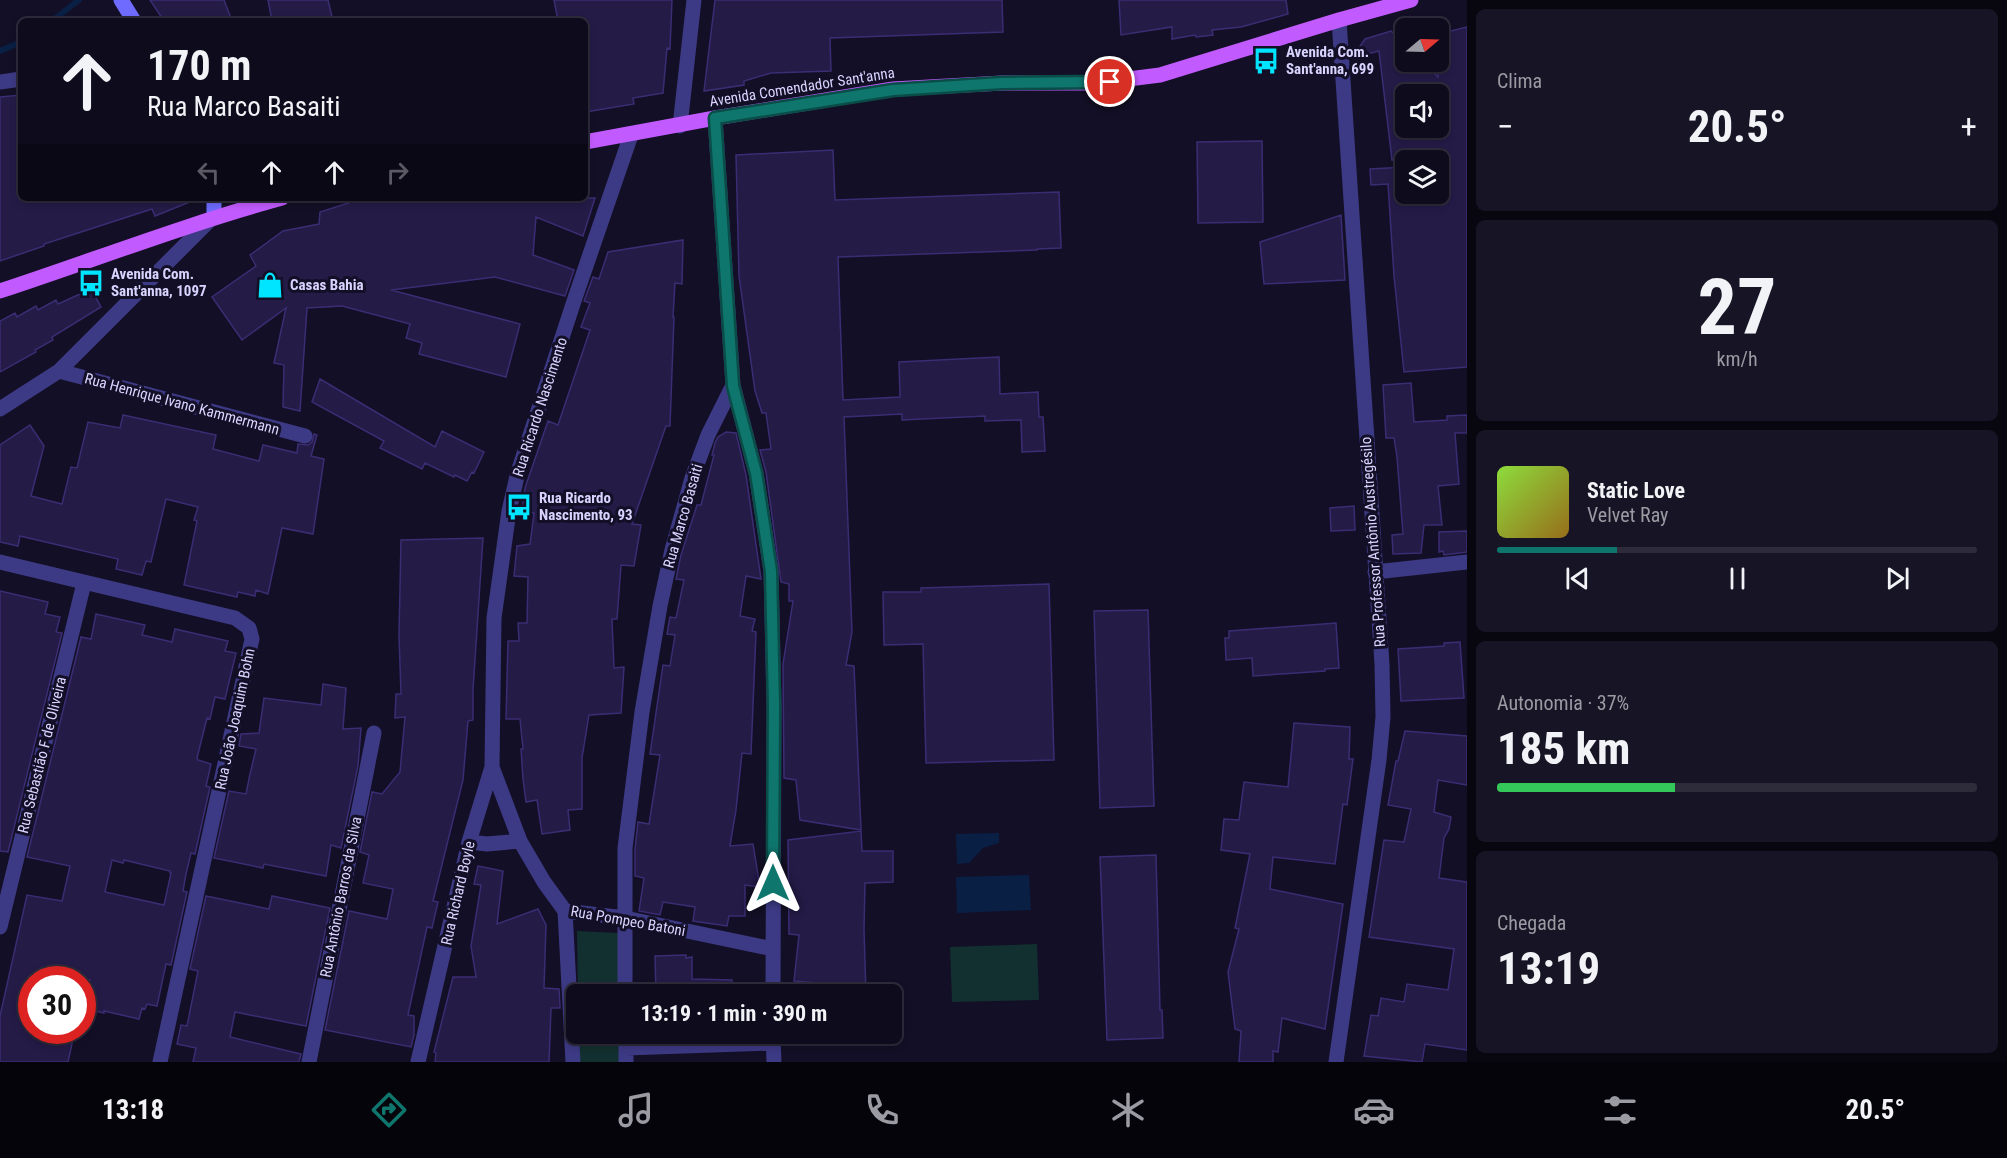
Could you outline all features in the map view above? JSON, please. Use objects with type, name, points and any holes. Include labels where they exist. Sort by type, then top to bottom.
[{"type":"main road","points":[[121,0],[132,18]]},
{"type":"main road","name":"Avenida Comendador Sant'anna","points":[[588,142],[715,118],[893,90],[1002,83],[1097,83],[1160,75],[1411,0]]},
{"type":"main road","points":[[214,201],[214,217]]},
{"type":"main road","points":[[0,291],[214,217],[271,201]]},
{"type":"street","points":[[680,126],[694,0]]},
{"type":"street","name":"Rua Professor Antônio Austregésilo","points":[[1336,1062],[1379,760],[1383,717],[1382,664],[1339,20]]},
{"type":"street","points":[[0,82],[18,79]]},
{"type":"street","points":[[715,118],[733,386],[756,473],[771,571],[774,705],[773,984]]},
{"type":"street","name":"Rua Ricardo Nascimento","points":[[491,724],[494,618],[509,511],[529,440],[631,135]]},
{"type":"street","points":[[0,409],[59,371],[214,217]]},
{"type":"street","name":"Rua Henrique Ivano Kammermann","points":[[59,371],[306,436]]},
{"type":"street","name":"Rua Marco Basaiti","points":[[625,984],[627,837],[642,712],[660,606],[672,550],[692,478],[708,435],[733,386]]},
{"type":"street","name":"Rua João Joaquim Bohn","points":[[0,562],[234,618],[249,628],[252,639],[160,1062]]},
{"type":"street","points":[[1375,572],[1467,562]]},
{"type":"street","name":"Rua Sebastião F de Oliveira","points":[[0,927],[84,583]]},
{"type":"street","name":"Rua Richard Boyle","points":[[418,1062],[469,842],[492,767],[491,724]]},
{"type":"street","name":"Rua Antônio Barros da Silva","points":[[309,1062],[374,733]]},
{"type":"street","name":"Rua Pompeo Batoni","points":[[492,767],[520,841],[544,882],[565,911],[625,918],[773,949]]},
{"type":"street","points":[[469,842],[487,844],[520,841]]},
{"type":"street","points":[[565,911],[573,1062]]},
{"type":"street","points":[[626,1048],[685,1044]]},
{"type":"street","points":[[773,1044],[774,1062]]},
{"type":"green space","points":[[577,931],[618,933],[618,984],[578,984]]},
{"type":"green space","points":[[1037,944],[1039,1000],[952,1002],[950,947]]},
{"type":"green space","points":[[579,1044],[619,1044],[619,1062],[580,1062]]},
{"type":"water","points":[[999,833],[999,843],[983,848],[969,863],[957,864],[956,834]]},
{"type":"water","points":[[1029,875],[1031,910],[957,913],[956,877]]},
{"type":"building","points":[[150,0],[224,0],[231,18],[162,18]]},
{"type":"building","points":[[268,0],[328,0],[332,18],[271,18]]},
{"type":"building","points":[[554,0],[672,0],[670,49],[667,48],[663,93],[633,98],[634,104],[588,112],[588,18],[557,18]]},
{"type":"building","points":[[715,0],[1002,0],[1003,32],[830,38],[831,71],[771,73],[744,81],[744,85],[704,91]]},
{"type":"building","points":[[1119,0],[1286,0],[1288,14],[1241,27],[1212,30],[1213,35],[1172,39],[1172,27],[1121,35]]},
{"type":"building","points":[[1467,27],[1467,367],[1404,372],[1394,276],[1388,184],[1371,185],[1370,169],[1395,168],[1395,204],[1449,204],[1449,150],[1395,150],[1395,160],[1392,160],[1379,51],[1352,58],[1365,39],[1391,31],[1395,35],[1395,72],[1433,72],[1438,77],[1438,72],[1449,72],[1449,31]]},
{"type":"building","points":[[18,95],[18,201],[192,201],[155,216],[152,209],[44,244],[44,246],[0,261],[0,97]]},
{"type":"building","points":[[1262,141],[1263,222],[1198,223],[1197,142]]},
{"type":"building","points":[[833,150],[835,200],[1059,192],[1061,248],[838,257],[843,400],[900,397],[899,362],[999,357],[1000,394],[1038,392],[1039,417],[1043,417],[1045,451],[1022,452],[1021,420],[985,421],[985,416],[902,420],[902,414],[844,417],[852,632],[846,665],[854,666],[861,830],[800,820],[796,780],[784,778],[783,664],[793,601],[789,601],[789,584],[781,582],[766,472],[760,450],[771,449],[766,413],[762,413],[755,391],[739,276],[736,155]]},
{"type":"building","points":[[588,198],[595,198],[583,236],[536,217],[533,255],[574,270],[565,296],[495,277],[391,290],[520,324],[506,377],[419,354],[422,343],[406,338],[410,324],[342,306],[307,308],[300,411],[283,407],[284,365],[274,363],[286,308],[242,340],[212,297],[256,266],[250,255],[283,231],[319,224],[320,212],[355,201],[588,201]]},
{"type":"building","points":[[1341,215],[1345,280],[1264,284],[1260,242]]},
{"type":"building","points":[[683,240],[682,284],[675,283],[670,426],[666,426],[632,524],[641,525],[634,566],[621,565],[617,619],[612,619],[614,668],[624,667],[621,713],[589,715],[582,758],[582,809],[568,810],[570,830],[542,834],[537,800],[526,802],[520,719],[506,719],[508,641],[519,641],[518,623],[527,623],[528,577],[514,576],[517,546],[530,544],[534,513],[522,512],[525,488],[548,421],[558,425],[590,330],[581,327],[590,303],[584,301],[593,277],[599,279],[608,252]]},
{"type":"building","points":[[91,289],[101,307],[52,337],[53,340],[35,350],[36,352],[0,372],[0,321],[15,313],[17,317],[36,306],[38,310],[56,300],[58,304]]},
{"type":"building","points":[[320,379],[435,447],[442,431],[484,452],[474,473],[472,472],[467,481],[425,463],[422,469],[380,448],[384,441],[312,402]]},
{"type":"building","points":[[1411,383],[1414,422],[1447,420],[1447,416],[1467,415],[1467,433],[1455,433],[1459,484],[1438,486],[1442,525],[1424,525],[1421,553],[1393,554],[1392,535],[1403,534],[1397,457],[1394,438],[1386,438],[1383,385]]},
{"type":"building","points":[[123,415],[216,435],[213,449],[259,461],[263,445],[297,453],[298,444],[308,445],[312,442],[314,434],[317,435],[311,456],[324,459],[313,534],[282,528],[268,594],[256,590],[255,596],[238,592],[237,597],[184,585],[198,507],[166,499],[151,562],[146,561],[142,575],[116,569],[118,559],[20,536],[18,546],[0,542],[0,445],[30,425],[44,446],[31,496],[62,504],[71,467],[77,468],[88,422],[120,428]]},
{"type":"building","points":[[726,432],[736,433],[746,475],[761,579],[746,576],[740,616],[755,619],[752,631],[756,632],[751,754],[742,753],[730,846],[753,844],[760,887],[745,885],[745,916],[729,916],[727,926],[693,921],[695,907],[663,902],[660,915],[639,911],[644,878],[635,876],[638,822],[649,824],[660,755],[650,754],[663,665],[670,666],[675,635],[667,634],[670,617],[676,618],[684,580],[676,579],[697,505],[701,505],[715,443],[718,437]]},
{"type":"building","points":[[1354,506],[1355,530],[1331,531],[1330,508]]},
{"type":"building","points":[[1467,531],[1467,552],[1444,555],[1443,551],[1439,552],[1439,532]]},
{"type":"building","points":[[483,538],[473,720],[468,721],[463,780],[433,901],[438,902],[432,928],[427,927],[408,1015],[414,1016],[414,1035],[411,1047],[325,1030],[349,911],[387,919],[393,889],[363,883],[369,855],[360,852],[372,792],[382,794],[400,772],[405,717],[395,718],[396,694],[401,694],[399,635],[401,540]]},
{"type":"building","points":[[1049,584],[1054,760],[926,763],[923,644],[884,645],[883,592],[921,592],[921,588]]},
{"type":"building","points":[[0,591],[48,602],[45,614],[60,617],[56,632],[62,633],[8,852],[0,851]]},
{"type":"building","points":[[1148,610],[1154,806],[1100,808],[1094,611]]},
{"type":"building","points":[[96,614],[145,625],[142,635],[172,642],[175,629],[228,641],[225,651],[236,653],[225,699],[215,697],[197,758],[211,764],[206,786],[210,787],[195,854],[191,853],[186,874],[183,891],[187,892],[171,965],[166,964],[157,1006],[147,1004],[145,1009],[142,1008],[139,1019],[96,1011],[96,966],[18,966],[18,1044],[72,1044],[68,1062],[0,1062],[0,1016],[27,895],[62,901],[70,866],[27,857],[81,637],[91,639]],"holes":[[[112,860],[123,863],[124,860],[170,871],[164,905],[105,892]]]},
{"type":"building","points":[[1336,623],[1339,668],[1253,676],[1252,658],[1226,660],[1225,638],[1229,638],[1229,631]]},
{"type":"building","points":[[1460,642],[1464,698],[1401,701],[1398,649],[1444,646],[1444,643]]},
{"type":"building","points":[[323,684],[346,688],[343,729],[361,728],[358,766],[341,848],[331,845],[326,876],[264,864],[263,868],[214,858],[229,791],[246,794],[256,749],[239,746],[241,734],[259,733],[264,698],[321,705]]},
{"type":"building","points":[[1294,723],[1350,727],[1349,759],[1353,759],[1347,805],[1343,804],[1335,864],[1273,857],[1270,889],[1343,904],[1325,1029],[1282,1018],[1278,1052],[1273,1051],[1273,1062],[1239,1062],[1241,1031],[1235,1029],[1228,972],[1239,929],[1235,928],[1250,854],[1221,850],[1224,819],[1239,820],[1244,782],[1288,787]]},
{"type":"building","points":[[1405,731],[1467,736],[1467,785],[1438,780],[1434,812],[1451,817],[1449,829],[1444,838],[1439,878],[1467,882],[1467,1050],[1425,1044],[1422,1062],[1364,1056],[1371,1015],[1378,1016],[1381,998],[1404,1002],[1407,984],[1448,990],[1454,949],[1369,937],[1384,840],[1404,842],[1411,809],[1388,805],[1396,761],[1398,761]]},
{"type":"building","points":[[861,831],[862,851],[893,851],[893,882],[865,883],[866,984],[794,981],[799,935],[789,934],[788,840]]},
{"type":"building","points":[[1156,855],[1160,1010],[1162,1010],[1163,1038],[1107,1040],[1100,857]]},
{"type":"building","points":[[478,866],[503,871],[497,924],[538,909],[546,925],[544,988],[559,989],[560,1006],[560,1008],[551,1008],[549,1062],[435,1062],[436,1053],[434,1052],[453,977],[476,977],[471,946],[481,885],[474,884]]},
{"type":"building","points":[[206,896],[269,909],[272,896],[330,908],[306,1026],[235,1012],[230,1037],[301,1054],[299,1062],[193,1062],[196,1048],[177,1044],[181,1025],[187,1026],[198,971],[190,969]]},
{"type":"building","points":[[686,955],[686,958],[692,957],[692,979],[732,980],[732,984],[656,984],[655,956]]},
{"type":"waterway","points":[[56,18],[79,0]]},
{"type":"waterway","points":[[0,51],[18,43]]},
{"type":"place","name":"Avenida Com. Sant'anna, 699","points":[[1266,61]]},
{"type":"place","name":"Avenida Com. Sant'anna, 1097","points":[[91,283]]},
{"type":"place","name":"Casas Bahia","points":[[270,285]]},
{"type":"place","name":"Rua Ricardo Nascimento, 93","points":[[519,507]]},
{"type":"route","points":[[773,883],[774,705],[771,571],[756,473],[733,386],[715,118],[893,90],[1002,83],[1110,82]]}]
